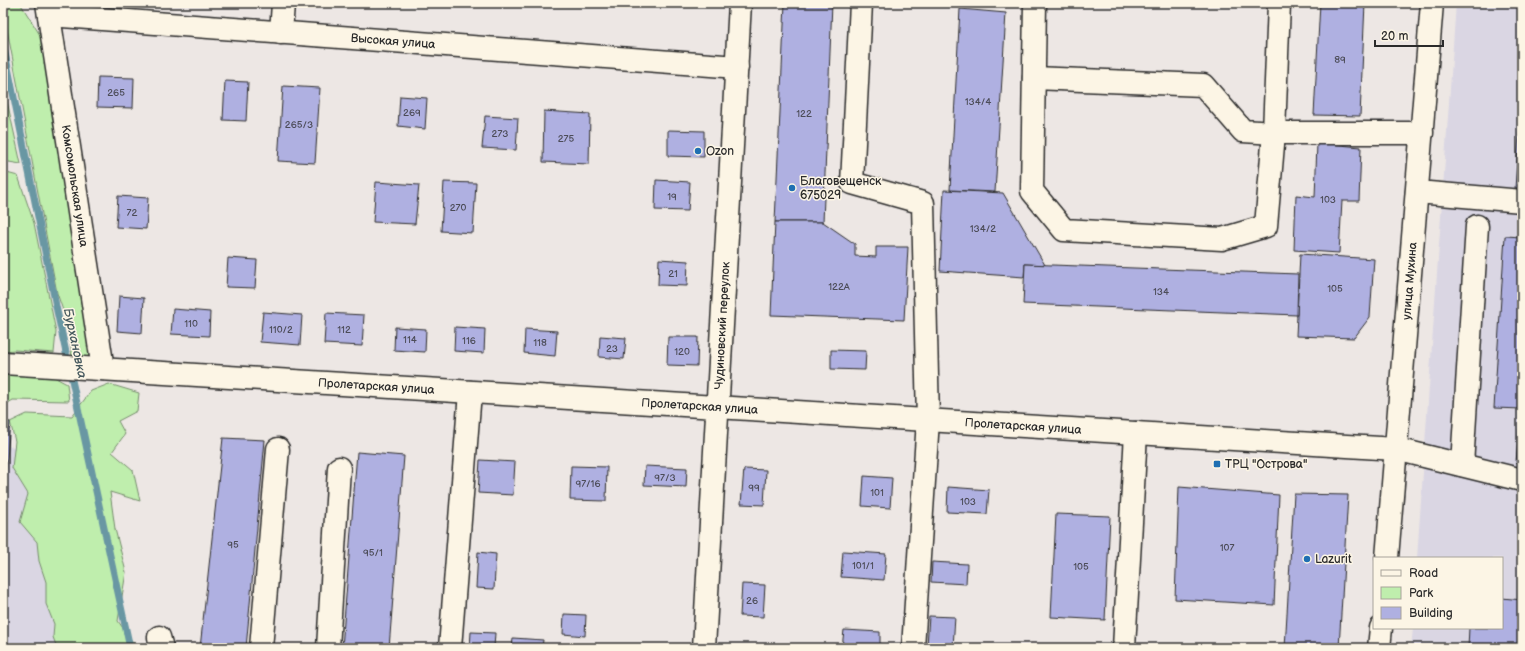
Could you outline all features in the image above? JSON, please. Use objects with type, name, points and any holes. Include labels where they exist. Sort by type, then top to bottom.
[{"type":"street","points":[[281,32],[283,3]]},
{"type":"street","name":"Чудиновский переулок","points":[[704,648],[740,3]]},
{"type":"street","points":[[861,3],[852,183],[923,202],[928,420],[913,648]]},
{"type":"street","points":[[1035,3],[1032,191],[1064,230],[1222,239],[1266,226],[1274,133],[1279,3]]},
{"type":"street","name":"улица Мухина","points":[[1387,557],[1432,3]]},
{"type":"street","name":"Высокая улица","points":[[48,9],[281,32],[737,67]]},
{"type":"street","name":"Комсомольская улица","points":[[48,9],[103,369]]},
{"type":"street","points":[[1034,78],[1203,85],[1243,131],[1274,133],[1422,133]]},
{"type":"street","points":[[1417,192],[1522,201]]},
{"type":"street","points":[[1462,465],[1477,226]]},
{"type":"street","name":"Пролетарская улица","points":[[3,363],[1396,449],[1522,480]]},
{"type":"street","points":[[450,648],[470,392]]},
{"type":"street","points":[[1124,648],[1136,433]]},
{"type":"street","points":[[261,648],[278,449]]},
{"type":"street","points":[[328,648],[339,468]]},
{"type":"street","points":[[1380,648],[1381,629]]},
{"type":"shaded area","points":[[1456,3],[1522,3],[1522,648],[1411,648],[1413,629],[1503,629],[1503,557],[1417,557]]},
{"type":"shaded area","points":[[3,446],[37,448],[88,648],[3,648]]},
{"type":"green space","points":[[15,3],[20,3],[40,35],[52,62],[92,363],[72,361],[70,331],[57,293],[3,8]]},
{"type":"green space","points":[[3,83],[21,164],[3,161]]},
{"type":"green space","points":[[3,172],[18,176],[34,223],[56,332],[54,353],[15,350],[3,351]]},
{"type":"green space","points":[[3,373],[52,376],[67,384],[69,401],[13,400],[3,406]]},
{"type":"green space","points":[[109,384],[139,393],[137,411],[118,421],[125,434],[112,452],[133,470],[140,501],[110,492],[115,529],[126,572],[118,621],[137,648],[57,648],[53,637],[54,624],[46,604],[46,582],[39,561],[37,542],[20,522],[28,494],[12,468],[15,441],[10,422],[27,414],[72,416],[91,391]]},
{"type":"building","points":[[785,3],[832,3],[823,222],[775,222]]},
{"type":"building","points":[[1320,3],[1365,3],[1360,116],[1314,115]]},
{"type":"building","points":[[960,9],[1006,13],[995,192],[950,190]]},
{"type":"building","points":[[98,77],[134,78],[133,108],[97,107]]},
{"type":"building","points":[[225,81],[248,82],[246,121],[223,120]]},
{"type":"building","points":[[283,86],[320,88],[315,163],[278,161]]},
{"type":"building","points":[[1522,94],[1522,188],[1515,188]]},
{"type":"building","points":[[400,96],[427,98],[425,129],[398,126]]},
{"type":"building","points":[[544,111],[590,114],[589,164],[543,162]]},
{"type":"building","points":[[485,116],[518,118],[516,150],[482,148]]},
{"type":"building","points":[[668,130],[704,131],[704,157],[668,156]]},
{"type":"building","points":[[1317,143],[1361,147],[1359,201],[1342,201],[1339,253],[1294,250],[1296,195],[1315,197]]},
{"type":"building","points":[[656,180],[690,182],[688,211],[655,210]]},
{"type":"building","points":[[376,182],[419,185],[415,224],[373,222]]},
{"type":"building","points":[[444,182],[476,183],[473,233],[441,231]]},
{"type":"building","points":[[944,190],[1003,193],[1045,265],[1025,264],[1024,277],[940,271]]},
{"type":"building","points":[[118,196],[148,198],[146,229],[116,227]]},
{"type":"building","points":[[775,222],[823,222],[855,244],[855,256],[876,257],[876,247],[908,247],[904,320],[771,315]]},
{"type":"building","points":[[1505,236],[1522,237],[1522,409],[1494,408]]},
{"type":"building","points":[[1300,254],[1374,259],[1370,317],[1354,338],[1296,336]]},
{"type":"building","points":[[228,258],[257,260],[255,288],[226,287]]},
{"type":"building","points":[[659,259],[688,261],[687,286],[658,285]]},
{"type":"building","points":[[1025,264],[1298,274],[1297,315],[1023,304]]},
{"type":"building","points":[[119,296],[144,298],[142,333],[117,331]]},
{"type":"building","points":[[173,309],[210,312],[209,336],[171,334]]},
{"type":"building","points":[[263,312],[302,315],[300,345],[260,342]]},
{"type":"building","points":[[326,313],[364,315],[362,346],[324,344]]},
{"type":"building","points":[[395,327],[426,329],[425,352],[394,350]]},
{"type":"building","points":[[455,327],[485,329],[484,353],[454,351]]},
{"type":"building","points":[[525,329],[557,331],[555,356],[524,353]]},
{"type":"building","points":[[600,336],[626,338],[624,359],[599,357]]},
{"type":"building","points":[[668,337],[698,337],[697,366],[667,365]]},
{"type":"building","points":[[831,350],[866,351],[865,370],[831,369]]},
{"type":"building","points":[[3,421],[10,422],[5,483],[3,483]]},
{"type":"building","points":[[1519,429],[1522,430],[1522,463],[1516,462]]},
{"type":"building","points":[[223,438],[265,440],[246,648],[200,648]]},
{"type":"building","points":[[357,452],[404,456],[389,648],[342,648]]},
{"type":"building","points":[[480,460],[515,462],[513,495],[478,493]]},
{"type":"building","points":[[571,466],[607,467],[606,501],[570,500]]},
{"type":"building","points":[[645,466],[687,468],[686,487],[644,485]]},
{"type":"building","points":[[744,469],[766,470],[764,505],[741,504]]},
{"type":"building","points":[[864,476],[892,478],[890,508],[862,506]]},
{"type":"building","points":[[948,487],[989,490],[987,514],[947,512]]},
{"type":"building","points":[[1179,487],[1279,495],[1274,605],[1175,599]]},
{"type":"building","points":[[1294,494],[1348,495],[1339,648],[1285,648]]},
{"type":"building","points":[[1056,514],[1110,516],[1105,620],[1051,617]]},
{"type":"building","points":[[843,551],[886,554],[884,580],[841,577]]},
{"type":"building","points":[[478,552],[496,554],[494,589],[476,588]]},
{"type":"building","points":[[932,562],[967,564],[966,584],[931,582]]},
{"type":"building","points":[[742,584],[765,585],[763,617],[740,616]]},
{"type":"building","points":[[1503,598],[1522,600],[1522,648],[1468,648],[1469,629],[1503,629]]},
{"type":"building","points":[[564,614],[586,615],[585,636],[563,634]]},
{"type":"building","points":[[929,616],[955,617],[953,647],[927,646]]},
{"type":"building","points":[[844,630],[880,632],[880,648],[842,648]]},
{"type":"building","points":[[471,632],[495,633],[494,648],[470,648]]},
{"type":"building","points":[[513,638],[543,640],[542,648],[512,648]]},
{"type":"waterway","name":"Бурхановка","points":[[3,43],[57,311],[130,648]]},
{"type":"place","name":"Ozon","points":[[698,151]]},
{"type":"place","name":"Благовещенск 675029","points":[[792,188]]},
{"type":"place","name":"ТРЦ \"Острова\"","points":[[1217,464]]},
{"type":"place","name":"Lazurit","points":[[1307,559]]}]
